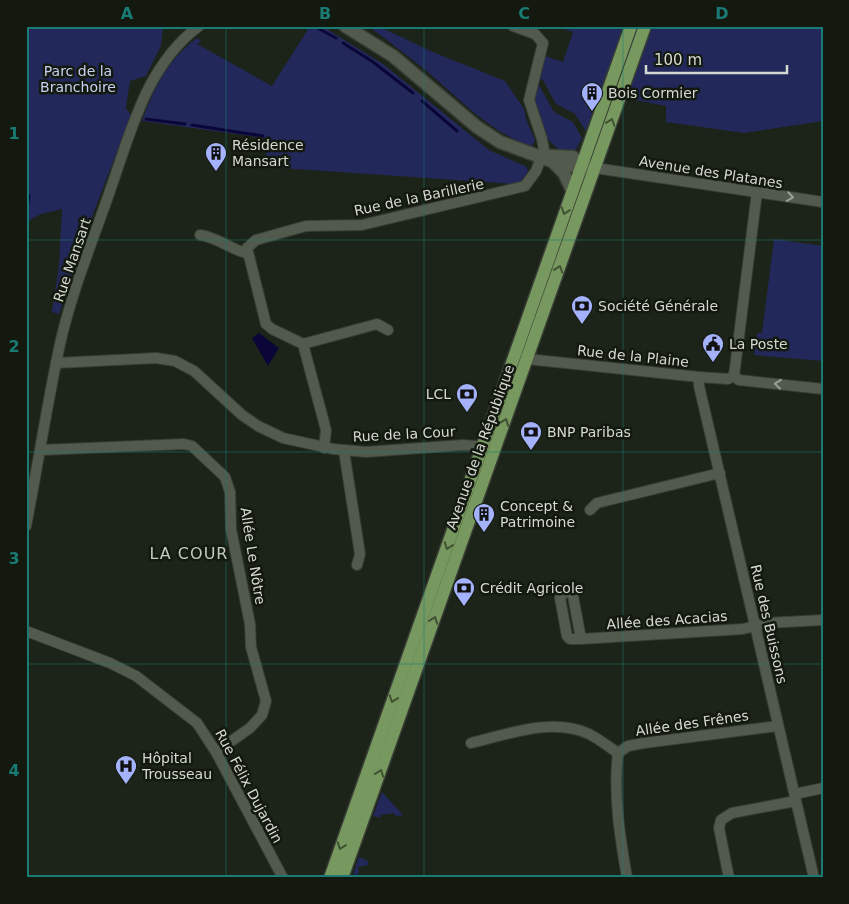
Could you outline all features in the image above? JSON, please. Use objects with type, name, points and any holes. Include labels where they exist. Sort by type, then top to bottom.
[{"type":"main road","points":[[345,26],[402,64],[485,132],[507,145],[567,166],[582,165],[595,168]]},
{"type":"main road","name":"Avenue de la République","points":[[342,878],[489,447],[572,190],[631,26]]},
{"type":"main road","name":"Avenue de la République","points":[[330,878],[489,447],[527,359],[645,26]]},
{"type":"main road","points":[[546,158],[559,168],[572,190]]},
{"type":"street","name":"Rue Mansart","points":[[26,526],[56,363],[72,301],[144,97],[163,62],[174,47],[199,26]]},
{"type":"street","points":[[513,26],[535,34],[543,43],[529,100],[544,143],[546,158]]},
{"type":"street","name":"Rue de la Barillerie","points":[[246,253],[249,245],[256,240],[306,226],[354,226],[518,189],[532,180],[546,158]]},
{"type":"street","name":"Avenue des Platanes","points":[[595,168],[823,202]]},
{"type":"street","points":[[734,376],[757,192]]},
{"type":"street","points":[[200,235],[213,237],[236,250],[246,253],[266,324],[272,329],[304,344],[377,324],[388,330]]},
{"type":"street","points":[[304,344],[326,430],[324,448]]},
{"type":"street","name":"Rue de la Cour","points":[[56,363],[156,358],[175,361],[194,371],[242,415],[258,426],[283,438],[324,448],[376,452],[463,445],[489,447]]},
{"type":"street","name":"Rue de la Plaine","points":[[527,359],[699,377],[728,379],[734,376],[739,380],[823,389]]},
{"type":"street","name":"Rue des Buissons","points":[[699,377],[699,386],[814,878]]},
{"type":"street","name":"Allée Le Nôtre","points":[[41,450],[184,444],[192,446],[225,477],[230,492],[231,529],[249,615],[251,648],[266,701],[262,715],[250,728],[216,752]]},
{"type":"street","name":"Rue de la Cour","points":[[344,451],[360,554],[357,565]]},
{"type":"street","points":[[590,510],[597,502],[720,473]]},
{"type":"street","name":"Allée des Acacias","points":[[581,639],[743,629],[756,626],[823,620]]},
{"type":"street","name":"Rue Félix Dujardin","points":[[26,631],[110,663],[136,676],[197,723],[216,752],[282,878]]},
{"type":"street","points":[[471,743],[519,731],[561,726],[589,734],[618,753],[616,774],[617,798],[627,878]]},
{"type":"street","name":"Allée des Frênes","points":[[618,753],[628,746],[644,743],[778,726]]},
{"type":"street","points":[[729,878],[719,828],[721,820],[732,813],[796,798],[823,788]]},
{"type":"green space","name":"Parc de la Branchoire","points":[[26,26],[163,26],[161,46],[146,76],[130,81],[126,108],[131,115],[80,248],[59,314],[52,312],[59,266],[62,209],[41,214],[26,222]]},
{"type":"green space","points":[[310,26],[322,26],[383,64],[489,150],[527,167],[528,173],[519,183],[514,184],[267,167],[265,138],[142,121],[163,75],[178,55],[197,38],[201,41],[197,44],[272,86]]},
{"type":"green space","points":[[368,26],[378,26],[435,53],[505,81],[524,109],[535,140],[532,146],[503,133],[477,115],[429,73]]},
{"type":"green space","points":[[562,26],[626,26],[586,131],[575,114],[556,104],[543,80],[537,78],[545,56],[563,62],[573,32],[561,28]]},
{"type":"green space","points":[[645,26],[823,26],[823,121],[744,133],[666,122],[666,106],[620,97]]},
{"type":"green space","points":[[535,83],[539,85],[554,112],[573,122],[582,138],[574,153],[559,150],[548,139],[532,95]]},
{"type":"green space","points":[[774,239],[823,246],[823,361],[754,355],[757,333],[762,333]]},
{"type":"green space","points":[[382,792],[403,815],[395,816],[394,813],[380,815],[381,818],[373,816]]},
{"type":"green space","points":[[359,857],[368,861],[368,865],[358,867],[359,874],[353,875]]},
{"type":"shaded area","points":[[259,333],[279,348],[268,366],[252,338]]},
{"type":"waterway","points":[[314,26],[336,38]]},
{"type":"waterway","points":[[343,43],[373,62],[413,93]]},
{"type":"waterway","points":[[422,101],[457,131]]},
{"type":"waterway","points":[[146,119],[185,124]]},
{"type":"waterway","points":[[192,125],[263,136]]},
{"type":"waterway","points":[[26,214],[29,196]]},
{"type":"place","name":"Bois Cormier","points":[[592,112]]},
{"type":"place","name":"Résidence Mansart","points":[[216,172]]},
{"type":"place","name":"Société Générale","points":[[582,325]]},
{"type":"place","name":"La Poste","points":[[713,363]]},
{"type":"place","name":"LCL","points":[[467,413]]},
{"type":"place","name":"BNP Paribas","points":[[531,451]]},
{"type":"place","name":"Concept & Patrimoine","points":[[484,533]]},
{"type":"place","name":"Crédit Agricole","points":[[464,607]]},
{"type":"place","name":"Hôpital Trousseau","points":[[126,785]]},
{"type":"district","name":"LA COUR","points":[[189,553]]}]
